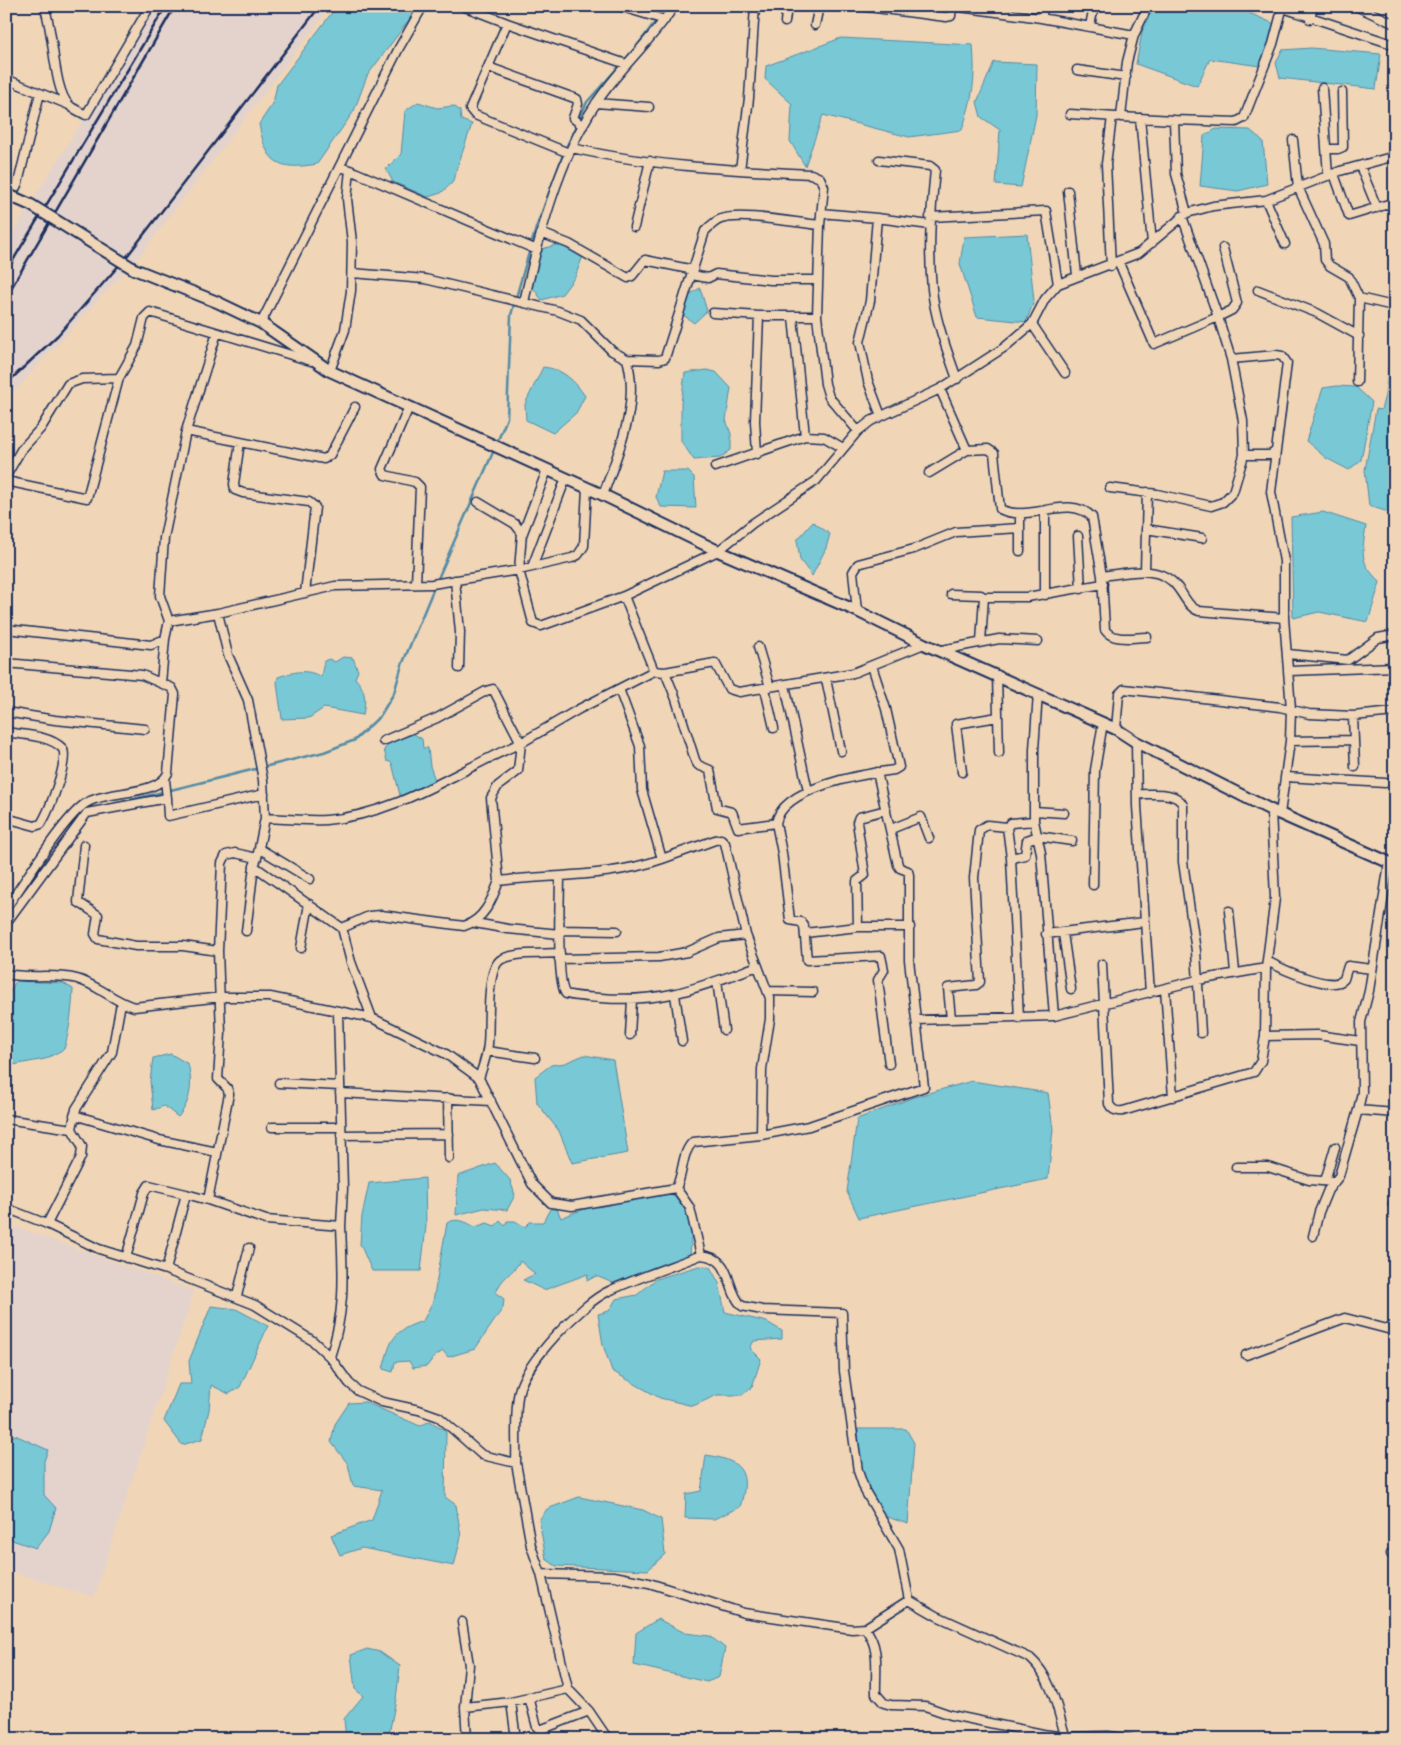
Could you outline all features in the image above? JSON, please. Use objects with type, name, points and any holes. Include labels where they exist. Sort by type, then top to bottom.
[{"type":"main road","points":[[6,194],[31,205],[134,269],[217,302],[261,323],[330,371],[566,478],[718,551],[857,611],[924,644],[942,650],[1116,729],[1136,742],[1276,812],[1392,864]]},
{"type":"street","points":[[44,6],[51,30],[60,87],[69,105]]},
{"type":"street","points":[[6,79],[69,105],[86,115],[150,6]]},
{"type":"street","points":[[261,323],[399,48],[423,6]]},
{"type":"street","points":[[463,6],[622,62]]},
{"type":"street","points":[[618,6],[661,18]]},
{"type":"street","points":[[518,301],[532,248],[541,233],[567,151],[580,123],[596,103],[622,62],[674,6]]},
{"type":"street","points":[[740,170],[749,98],[755,6]]},
{"type":"street","points":[[785,22],[787,6]]},
{"type":"street","points":[[815,25],[819,6]]},
{"type":"street","points":[[860,6],[946,17],[951,16],[952,7],[985,8],[1134,35]]},
{"type":"street","points":[[1041,18],[1044,6]]},
{"type":"street","points":[[1090,26],[1094,6]]},
{"type":"street","points":[[1111,266],[1106,172],[1134,35],[1148,6]]},
{"type":"street","points":[[1310,19],[1313,6]]},
{"type":"street","points":[[1356,6],[1395,24]]},
{"type":"street","points":[[1070,114],[1236,122],[1244,118],[1273,44],[1281,7],[1310,19],[1395,45]]},
{"type":"street","points":[[507,23],[471,104],[472,112],[567,151],[650,161],[817,176],[823,182],[817,316],[826,391],[833,403],[858,431]]},
{"type":"street","points":[[488,67],[577,99],[578,104],[573,118],[580,123]]},
{"type":"street","points":[[1078,70],[1126,77]]},
{"type":"street","points":[[1322,88],[1326,149],[1331,175],[1349,216],[1395,202]]},
{"type":"street","points":[[1326,149],[1343,147],[1342,92]]},
{"type":"street","points":[[6,207],[18,183],[40,93]]},
{"type":"street","points":[[596,103],[649,107]]},
{"type":"street","points":[[1140,118],[1152,243]]},
{"type":"street","points":[[1110,488],[1147,492],[1211,506],[1216,505],[1228,498],[1233,492],[1244,455],[1242,412],[1231,360],[1184,215],[1176,174],[1174,120]]},
{"type":"street","points":[[1293,140],[1298,187],[1324,244],[1327,263],[1349,277],[1359,298],[1358,382]]},
{"type":"street","points":[[478,502],[515,524],[522,532],[519,570],[530,620],[537,626],[624,596],[718,551],[816,481],[858,431],[881,416],[940,389],[1005,347],[1032,324],[1045,299],[1058,284],[1077,275],[1111,266],[1139,254],[1184,215],[1213,206],[1266,200],[1331,175],[1395,156]]},
{"type":"street","points":[[879,160],[934,167],[930,221],[932,290],[941,334],[957,379]]},
{"type":"street","points":[[634,227],[650,161]]},
{"type":"street","points":[[1360,166],[1377,208]]},
{"type":"street","points":[[340,167],[532,248]]},
{"type":"street","points":[[330,371],[345,330],[352,273],[347,199],[350,170]]},
{"type":"street","points":[[1068,191],[1077,275]]},
{"type":"street","points":[[1266,200],[1285,244]]},
{"type":"street","points":[[822,213],[930,221],[1046,211],[1058,284]]},
{"type":"street","points":[[352,273],[425,279],[558,311],[580,320],[612,351],[627,359],[659,360],[665,358],[705,231],[719,220],[739,217],[820,225]]},
{"type":"street","points":[[877,218],[870,301],[860,342],[868,382],[881,416]]},
{"type":"street","points":[[541,233],[569,244],[628,278],[632,276],[645,260],[693,272],[707,278],[716,274],[771,280],[818,280]]},
{"type":"street","points":[[1119,263],[1154,344],[1218,317],[1232,310],[1237,303],[1222,248]]},
{"type":"street","points":[[1258,290],[1317,313],[1359,336]]},
{"type":"street","points":[[1359,298],[1389,304],[1393,301],[1395,293]]},
{"type":"street","points":[[713,313],[793,317],[817,316]]},
{"type":"street","points":[[6,480],[87,498],[119,378],[137,346],[146,314],[156,314],[313,361]]},
{"type":"street","points":[[757,454],[755,421],[759,316]]},
{"type":"street","points":[[793,317],[805,436]]},
{"type":"street","points":[[1032,324],[1065,373]]},
{"type":"street","points":[[161,683],[165,639],[169,621],[160,596],[163,549],[186,431],[217,333]]},
{"type":"street","points":[[1102,964],[1109,1104],[1116,1112],[1254,1072],[1262,1061],[1266,965],[1275,898],[1276,812],[1286,778],[1290,742],[1290,671],[1284,618],[1284,561],[1272,492],[1286,376],[1285,359],[1276,355],[1231,360]]},
{"type":"street","points":[[603,496],[630,410],[630,376],[627,359]]},
{"type":"street","points":[[6,476],[20,450],[41,428],[68,384],[82,380],[119,378]]},
{"type":"street","points":[[940,389],[967,450]]},
{"type":"street","points":[[186,431],[324,459],[330,455],[355,407]]},
{"type":"street","points":[[410,407],[382,469],[385,475],[415,482],[420,487],[416,584]]},
{"type":"street","points":[[715,467],[805,436],[824,436],[843,448]]},
{"type":"street","points":[[240,442],[234,484],[235,490],[243,493],[309,502],[315,506],[305,592]]},
{"type":"street","points":[[929,472],[967,450],[992,450],[996,458],[998,505],[1004,511],[1020,513],[1073,507],[1082,509],[1092,517],[1102,580],[1104,624],[1108,634],[1118,638],[1147,637]]},
{"type":"street","points":[[1244,455],[1270,455],[1276,450]]},
{"type":"street","points":[[522,537],[547,470]]},
{"type":"street","points":[[532,567],[566,478]]},
{"type":"street","points":[[169,621],[218,613],[305,592],[352,584],[432,584],[519,570],[572,558],[581,552],[584,546],[587,488]]},
{"type":"street","points":[[1145,571],[1147,492]]},
{"type":"street","points":[[1044,595],[1045,510]]},
{"type":"street","points":[[1020,513],[1020,551]]},
{"type":"street","points":[[857,611],[853,572],[858,564],[914,549],[956,532],[1020,528]]},
{"type":"street","points":[[1146,529],[1202,538]]},
{"type":"street","points":[[1078,536],[1081,589]]},
{"type":"street","points":[[951,594],[981,595],[984,597],[1044,595],[1081,589],[1102,580],[1145,571],[1156,572],[1171,580],[1189,604],[1198,610],[1284,618]]},
{"type":"street","points":[[455,580],[460,632],[459,668]]},
{"type":"street","points":[[624,596],[654,671]]},
{"type":"street","points":[[981,642],[984,597]]},
{"type":"street","points":[[218,613],[228,655],[248,700],[261,767],[264,794],[265,818],[256,862],[246,931]]},
{"type":"street","points":[[6,629],[151,645],[165,639]]},
{"type":"street","points":[[1288,654],[1348,660],[1378,638],[1395,635]]},
{"type":"street","points":[[942,650],[1007,639],[1038,641]]},
{"type":"street","points":[[265,818],[326,820],[376,808],[418,794],[521,743],[579,709],[654,671],[665,672],[715,663],[732,691],[768,688],[826,679],[872,666],[924,644]]},
{"type":"street","points":[[758,646],[768,688],[774,728]]},
{"type":"street","points":[[6,663],[142,675],[172,688],[175,694],[168,773],[165,780],[168,816],[264,794]]},
{"type":"street","points":[[872,666],[886,709],[899,767],[894,770],[877,772],[808,791],[786,804],[778,815],[776,823],[782,853],[790,920],[802,923],[805,933],[806,958],[809,960],[881,956],[884,970],[878,980],[889,1064]]},
{"type":"street","points":[[1290,671],[1395,667]]},
{"type":"street","points":[[665,672],[676,699],[695,760],[698,764],[710,770],[717,808],[732,812],[738,828],[776,823]]},
{"type":"street","points":[[997,675],[999,753]]},
{"type":"street","points":[[826,679],[842,751]]},
{"type":"street","points":[[785,685],[808,791]]},
{"type":"street","points":[[383,741],[437,718],[493,689],[521,743],[518,771],[498,786],[491,798],[499,881],[488,907],[475,923]]},
{"type":"street","points":[[619,689],[640,746],[642,790],[662,859]]},
{"type":"street","points":[[1116,729],[1119,694],[1124,689],[1291,709],[1309,714],[1354,716],[1395,712]]},
{"type":"street","points":[[1038,694],[1034,749],[1034,821],[1038,836],[1054,1016]]},
{"type":"street","points":[[6,712],[55,720],[145,729]]},
{"type":"street","points":[[1354,716],[1355,767]]},
{"type":"street","points":[[962,772],[956,724],[998,717]]},
{"type":"street","points":[[1093,885],[1095,770],[1103,723]]},
{"type":"street","points":[[6,732],[53,742],[61,747],[65,756],[53,797],[41,824],[35,826],[6,818]]},
{"type":"street","points":[[1290,742],[1354,740]]},
{"type":"street","points":[[1136,742],[1144,922],[1150,993]]},
{"type":"street","points":[[676,1188],[682,1173],[686,1152],[693,1142],[761,1135],[809,1126],[923,1088],[924,1072],[909,960],[909,875],[908,871],[899,867],[877,772]]},
{"type":"street","points":[[1286,778],[1385,783]]},
{"type":"street","points":[[6,908],[80,807],[98,797],[156,786],[165,780]]},
{"type":"street","points":[[1137,794],[1171,795],[1180,800],[1182,805],[1183,862],[1198,980],[1201,1033]]},
{"type":"street","points":[[6,923],[87,812],[167,798]]},
{"type":"street","points":[[858,927],[857,883],[865,875],[857,822],[859,818],[886,810]]},
{"type":"street","points":[[1034,811],[1064,813]]},
{"type":"street","points":[[891,829],[921,817],[929,838]]},
{"type":"street","points":[[951,1018],[948,988],[976,985],[980,982],[974,878],[978,858],[979,830],[987,825],[1007,827],[1011,823],[1034,821]]},
{"type":"street","points":[[1007,827],[1011,858],[1019,1018]]},
{"type":"street","points":[[1011,858],[1025,855],[1027,840],[1038,836],[1072,841]]},
{"type":"street","points":[[499,881],[609,873],[640,867],[715,840],[724,841],[746,935],[768,991],[770,1019],[762,1069],[761,1135]]},
{"type":"street","points":[[84,845],[78,902],[98,915],[95,934],[98,939],[136,946],[183,946],[218,951]]},
{"type":"street","points":[[260,849],[310,878]]},
{"type":"street","points":[[208,1200],[229,1094],[227,1088],[218,1079],[221,997],[218,951],[223,858],[230,853],[256,862],[342,928],[351,962],[372,1018]]},
{"type":"street","points":[[1314,1236],[1319,1212],[1328,1190],[1339,1176],[1362,1092],[1360,1022],[1392,864]]},
{"type":"street","points":[[560,877],[559,956],[561,987],[566,994],[632,1000],[675,995],[758,966]]},
{"type":"street","points":[[301,948],[309,904]]},
{"type":"street","points":[[1229,911],[1235,972]]},
{"type":"street","points":[[342,928],[369,916],[381,915],[457,926],[475,923],[508,929],[560,932],[617,932]]},
{"type":"street","points":[[1046,934],[1144,922]]},
{"type":"street","points":[[805,933],[858,927],[910,927]]},
{"type":"street","points":[[1063,933],[1070,989]]},
{"type":"street","points":[[479,1078],[487,1051],[491,983],[495,965],[501,960],[510,957],[559,956],[659,957],[687,952],[719,938],[746,935]]},
{"type":"street","points":[[916,1020],[1054,1016],[1266,965],[1303,978],[1339,983],[1344,980],[1348,966],[1372,969]]},
{"type":"street","points":[[6,974],[57,976],[77,980],[121,1003],[134,1007],[221,997],[270,998],[372,1018],[446,1054],[479,1078],[532,1184],[551,1203],[572,1206],[676,1188]]},
{"type":"street","points":[[717,981],[724,1030]]},
{"type":"street","points":[[1165,990],[1173,1097]]},
{"type":"street","points":[[768,991],[813,992]]},
{"type":"street","points":[[675,995],[682,1041]]},
{"type":"street","points":[[630,1035],[632,1000]]},
{"type":"street","points":[[47,1224],[81,1157],[82,1146],[72,1129],[74,1115],[112,1052],[121,1003]]},
{"type":"street","points":[[330,1357],[339,1330],[344,1300],[338,1012]]},
{"type":"street","points":[[1264,1036],[1317,1035],[1360,1041]]},
{"type":"street","points":[[487,1051],[535,1058]]},
{"type":"street","points":[[278,1083],[491,1101]]},
{"type":"street","points":[[448,1098],[449,1158]]},
{"type":"street","points":[[1358,1110],[1395,1113]]},
{"type":"street","points":[[74,1115],[159,1140],[218,1152]]},
{"type":"street","points":[[6,1119],[72,1129]]},
{"type":"street","points":[[272,1127],[448,1134]]},
{"type":"street","points":[[1326,1181],[1335,1147]]},
{"type":"street","points":[[1236,1166],[1268,1167],[1310,1180],[1334,1182]]},
{"type":"street","points":[[126,1258],[144,1193],[149,1185],[208,1200],[266,1220],[341,1226]]},
{"type":"street","points":[[676,1188],[690,1208],[701,1255]]},
{"type":"street","points":[[166,1270],[186,1194]]},
{"type":"street","points":[[6,1208],[47,1224],[99,1249],[166,1270],[237,1296],[300,1331],[330,1357],[349,1383],[369,1397],[439,1417],[482,1456],[516,1463]]},
{"type":"street","points":[[237,1296],[250,1248]]},
{"type":"street","points":[[608,1739],[589,1711],[568,1689],[540,1574],[531,1546],[516,1463],[519,1390],[526,1374],[540,1354],[567,1325],[607,1292],[701,1255],[711,1256],[720,1261],[742,1306],[762,1310],[842,1313],[844,1371],[858,1471],[865,1491],[899,1549],[909,1600],[937,1616],[1030,1658],[1048,1680],[1066,1738]]},
{"type":"street","points":[[1246,1355],[1345,1318],[1395,1331]]},
{"type":"street","points":[[540,1574],[614,1576],[649,1583],[744,1613],[852,1629],[865,1628],[909,1600]]},
{"type":"street","points":[[462,1622],[469,1665],[466,1707],[467,1739]]},
{"type":"street","points":[[865,1628],[873,1638],[876,1648],[876,1694],[884,1703],[925,1706],[951,1715],[1066,1738],[1108,1736],[1131,1739]]},
{"type":"street","points":[[466,1707],[511,1702],[568,1689]]},
{"type":"street","points":[[529,1698],[536,1726],[540,1730],[589,1711]]},
{"type":"street","points":[[511,1702],[516,1739]]},
{"type":"shaded area","points":[[143,6],[331,6],[141,254],[6,400],[6,243],[86,115]]},
{"type":"shaded area","points":[[6,1223],[194,1291],[94,1597],[6,1570]]},
{"type":"water","points":[[337,6],[411,6],[414,13],[367,76],[354,111],[317,164],[304,166],[283,165],[270,156],[259,124],[273,103],[277,85]]},
{"type":"water","points":[[1154,6],[1233,6],[1277,25],[1260,66],[1210,59],[1197,86],[1136,64],[1143,27]]},
{"type":"water","points":[[841,38],[973,45],[973,88],[962,130],[909,137],[823,115],[805,166],[790,141],[792,104],[765,79],[766,66]]},
{"type":"water","points":[[1311,48],[1381,54],[1376,89],[1280,78],[1276,63],[1282,50]]},
{"type":"water","points":[[994,62],[1037,64],[1036,115],[1021,187],[996,185],[1000,130],[981,117],[977,102]]},
{"type":"water","points":[[418,102],[437,108],[454,106],[460,111],[461,120],[472,124],[452,183],[441,193],[428,197],[393,182],[386,169],[401,154],[405,111]]},
{"type":"water","points":[[1216,129],[1250,130],[1263,141],[1267,184],[1238,191],[1200,186],[1204,136]]},
{"type":"water","points":[[1027,234],[1034,301],[1026,322],[977,317],[960,264],[964,237]]},
{"type":"water","points":[[562,243],[583,256],[575,277],[562,294],[542,300],[531,285],[542,249]]},
{"type":"water","points":[[700,288],[707,311],[694,323],[678,311],[692,293]]},
{"type":"water","points":[[1395,350],[1395,514],[1369,506],[1365,470],[1376,409],[1381,410],[1385,395],[1390,352]]},
{"type":"water","points":[[543,367],[556,370],[567,376],[585,396],[576,413],[553,433],[526,420],[525,404]]},
{"type":"water","points":[[707,370],[716,372],[731,388],[726,420],[731,434],[731,450],[720,458],[694,460],[681,441],[681,403],[685,373]]},
{"type":"water","points":[[1337,386],[1356,387],[1372,402],[1361,460],[1349,470],[1326,458],[1306,441],[1323,388]]},
{"type":"water","points":[[662,471],[688,471],[694,477],[696,508],[661,507],[656,497]]},
{"type":"water","points":[[1323,512],[1366,526],[1363,551],[1365,563],[1380,582],[1368,622],[1319,612],[1293,618],[1291,517]]},
{"type":"water","points":[[813,522],[830,534],[826,548],[812,576],[800,560],[797,540]]},
{"type":"water","points":[[343,657],[353,658],[358,671],[355,678],[364,695],[363,715],[324,708],[309,718],[282,719],[277,683],[278,677],[295,672],[310,672],[321,677],[324,661],[329,659],[335,662]]},
{"type":"water","points":[[414,734],[422,739],[423,748],[428,748],[430,766],[436,783],[401,799],[392,763],[387,761],[384,750],[389,742]]},
{"type":"water","points":[[16,981],[63,983],[73,989],[68,1034],[64,1049],[45,1059],[13,1065],[7,1042],[12,1025],[7,1002]]},
{"type":"water","points":[[171,1054],[188,1064],[190,1078],[188,1099],[178,1117],[164,1106],[153,1110],[150,1081],[153,1058]]},
{"type":"water","points":[[584,1055],[613,1060],[628,1153],[572,1163],[559,1131],[537,1103],[535,1077],[551,1065],[565,1063]]},
{"type":"water","points":[[972,1081],[1048,1093],[1053,1129],[1048,1179],[859,1218],[847,1192],[857,1119],[914,1097]]},
{"type":"water","points":[[495,1163],[510,1180],[515,1195],[507,1210],[484,1208],[456,1215],[458,1176]]},
{"type":"water","points":[[425,1178],[426,1226],[421,1271],[372,1271],[360,1244],[362,1216],[369,1183]]},
{"type":"water","points":[[672,1194],[688,1215],[691,1229],[690,1256],[613,1283],[596,1276],[587,1281],[588,1274],[544,1290],[523,1280],[535,1274],[520,1261],[498,1288],[496,1293],[504,1299],[503,1308],[475,1349],[448,1357],[443,1351],[434,1357],[427,1366],[413,1368],[409,1361],[395,1362],[393,1372],[383,1369],[388,1350],[394,1338],[405,1328],[423,1321],[433,1301],[447,1223],[458,1220],[475,1227],[487,1223],[495,1226],[500,1221],[505,1226],[507,1221],[515,1221],[525,1227],[530,1222],[543,1222],[550,1209],[557,1209],[561,1218],[587,1208],[615,1201]]},
{"type":"water","points":[[699,1266],[710,1267],[719,1283],[725,1312],[767,1322],[782,1331],[782,1339],[754,1341],[750,1348],[761,1359],[752,1387],[742,1395],[717,1395],[693,1406],[660,1398],[612,1371],[603,1345],[598,1314],[609,1311],[616,1299],[637,1295],[656,1279]]},
{"type":"water","points":[[211,1306],[236,1309],[268,1326],[240,1387],[229,1394],[211,1385],[209,1410],[202,1439],[182,1445],[164,1421],[179,1384],[191,1384],[189,1361]]},
{"type":"water","points":[[365,1402],[420,1426],[430,1421],[446,1431],[445,1497],[456,1505],[461,1537],[454,1566],[362,1548],[340,1555],[331,1535],[372,1520],[382,1490],[353,1486],[348,1464],[331,1442],[335,1424],[349,1403]]},
{"type":"water","points":[[858,1429],[906,1429],[914,1443],[908,1524],[881,1515],[861,1476]]},
{"type":"water","points":[[15,1435],[48,1450],[44,1461],[44,1495],[56,1508],[49,1531],[36,1548],[6,1538],[6,1439]]},
{"type":"water","points":[[706,1455],[728,1460],[741,1470],[744,1476],[744,1485],[740,1507],[714,1519],[685,1518],[686,1494],[701,1491]]},
{"type":"water","points":[[579,1497],[643,1510],[661,1519],[665,1554],[648,1570],[556,1566],[546,1559],[539,1520],[547,1509]]},
{"type":"water","points":[[658,1619],[685,1633],[710,1636],[725,1648],[719,1677],[707,1682],[634,1665],[636,1633]]},
{"type":"water","points":[[367,1649],[380,1652],[400,1666],[388,1739],[346,1739],[344,1719],[363,1696],[355,1689],[351,1655]]},
{"type":"waterway","points":[[496,445],[507,418],[511,315],[536,228],[564,152],[587,102],[637,46],[667,6]]},
{"type":"waterway","points":[[90,810],[324,752],[355,740],[380,716],[394,693],[402,665],[494,450]]},
{"type":"railway","points":[[6,297],[175,6]]},
{"type":"railway","points":[[6,384],[58,335],[128,255],[320,6]]},
{"type":"railway","points":[[6,272],[163,11]]}]
